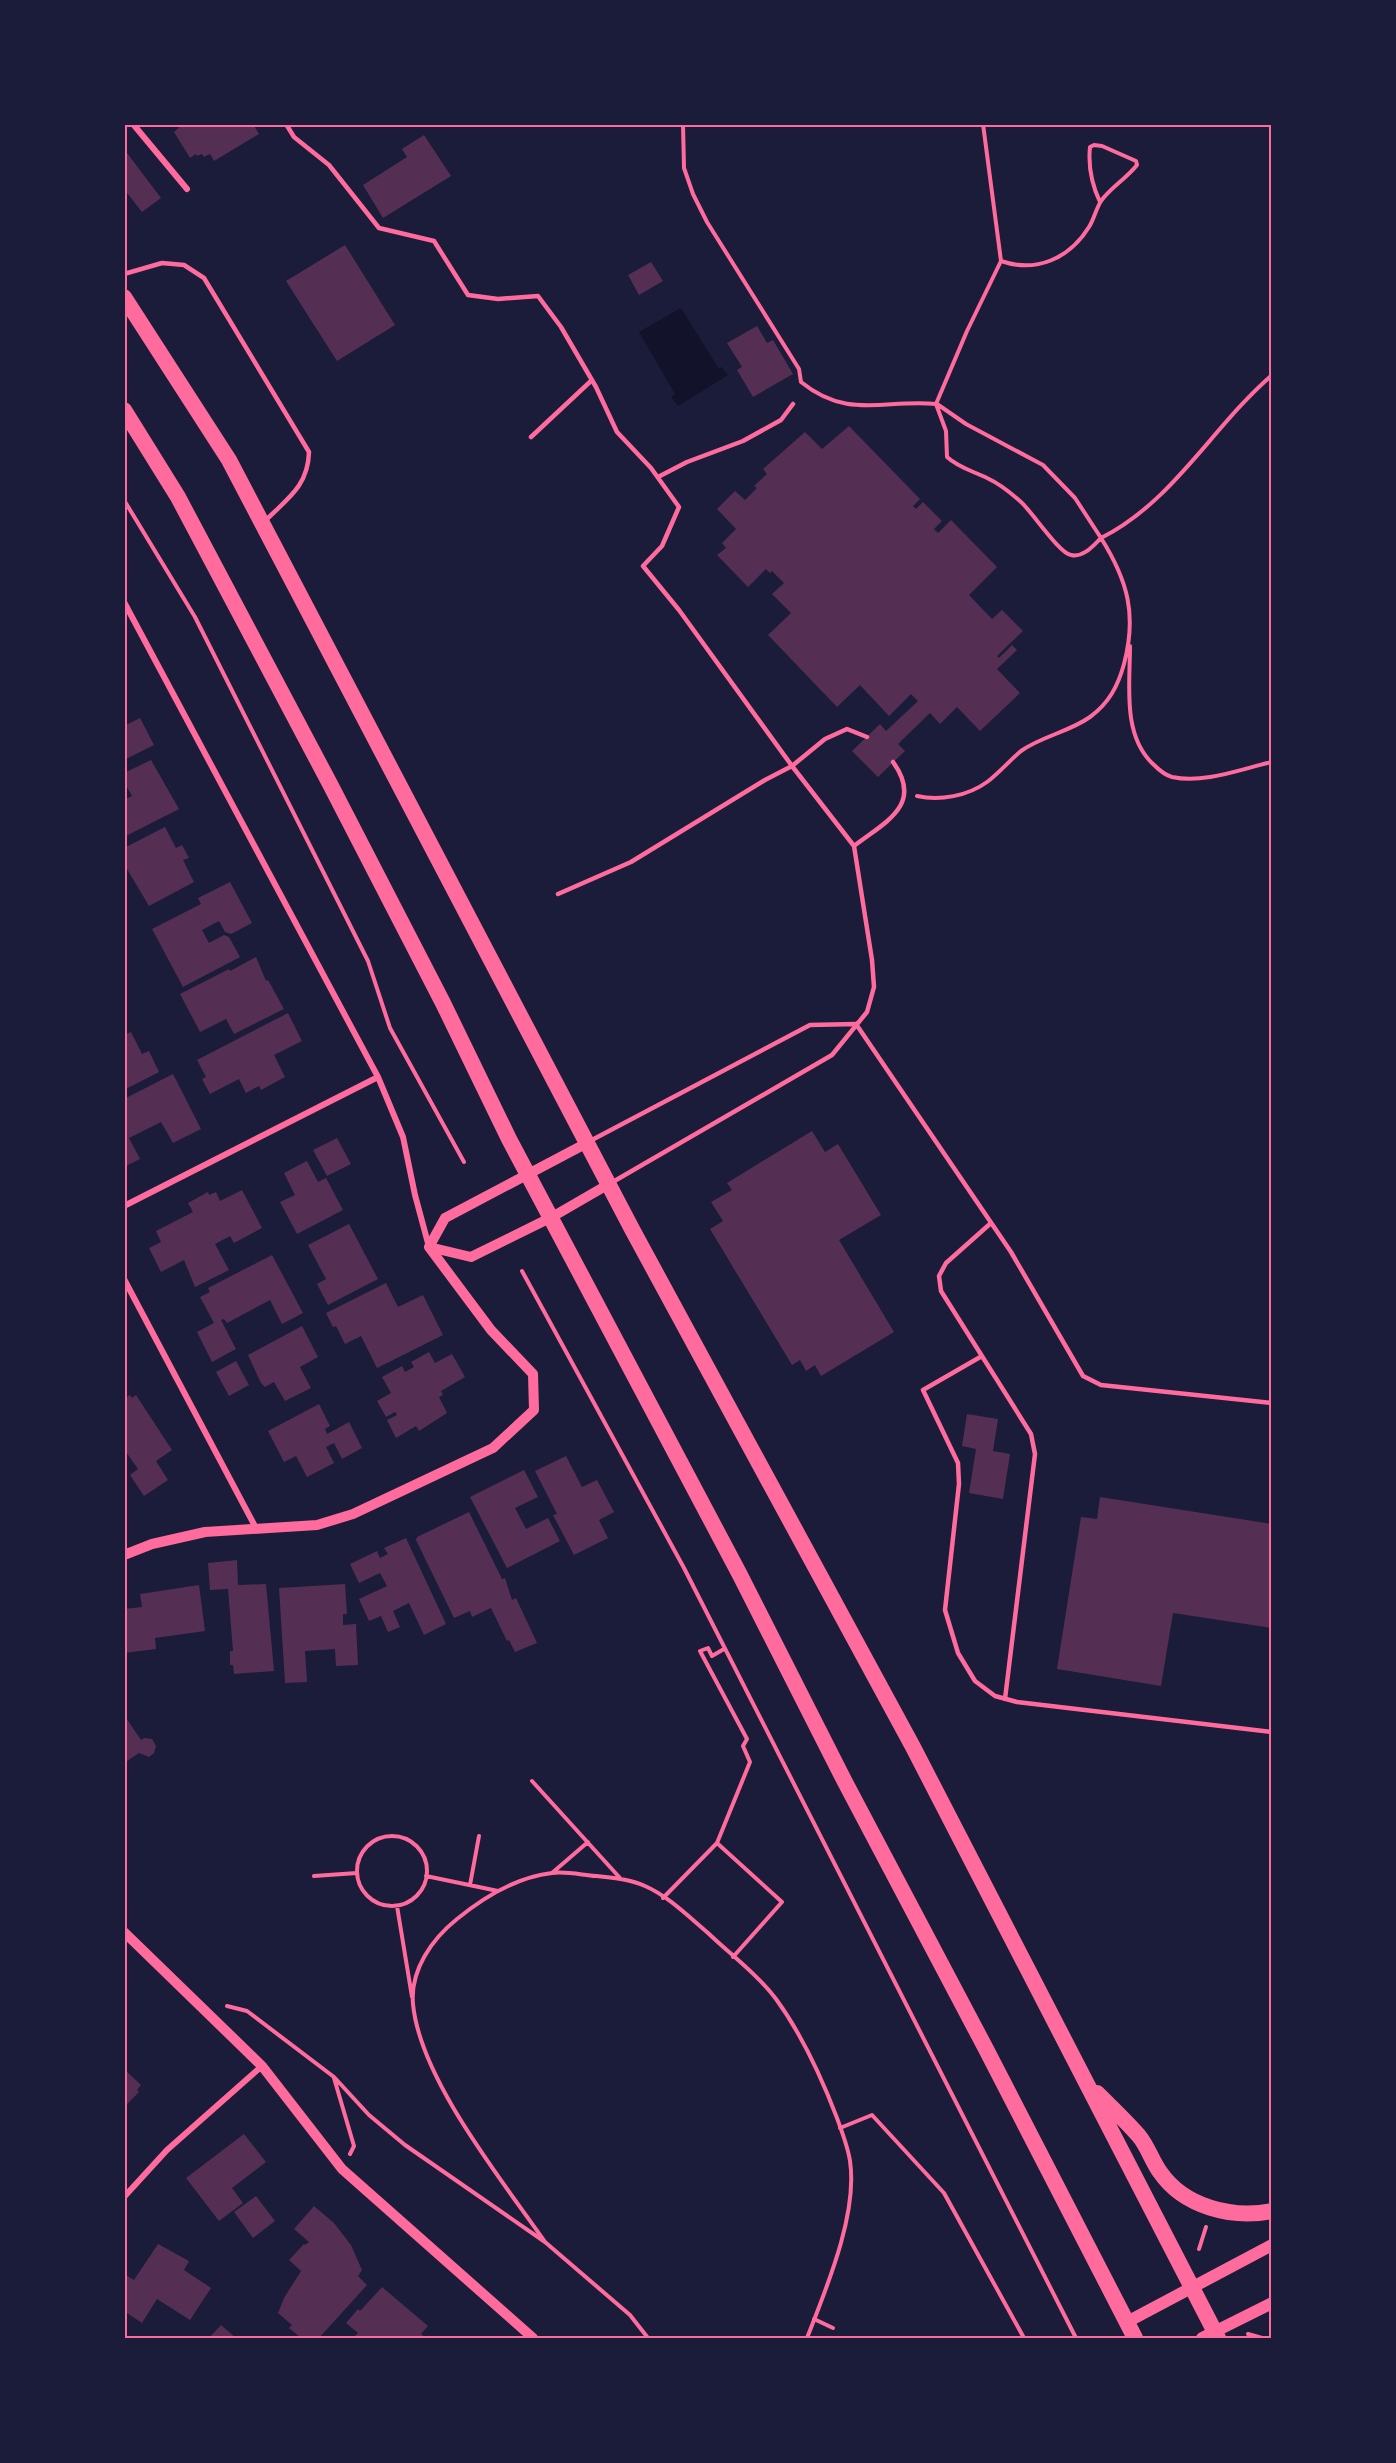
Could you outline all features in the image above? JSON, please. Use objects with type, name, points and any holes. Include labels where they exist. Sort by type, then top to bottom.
[{"type":"highway","points":[[124,297],[229,460],[263,523],[587,1143],[913,1747],[1191,2287],[1212,2336]]},
{"type":"highway","points":[[124,410],[178,497],[330,784],[528,1175],[552,1217],[1135,2338]]},
{"type":"highway","points":[[1084,2078],[1140,2137],[1161,2174],[1184,2195],[1211,2210],[1254,2215],[1272,2211]]},
{"type":"main road","points":[[1127,2322],[1272,2244]]},
{"type":"main road","points":[[1212,2336],[1272,2303]]},
{"type":"street","points":[[133,124],[186,189]]},
{"type":"street","points":[[124,602],[378,1077],[403,1137],[429,1247],[491,1330],[534,1374],[534,1410],[493,1448],[353,1514],[317,1525],[205,1532],[152,1544],[124,1555]]},
{"type":"street","points":[[124,1206],[378,1077]]},
{"type":"street","points":[[429,1247],[445,1218],[587,1143]]},
{"type":"street","points":[[429,1247],[471,1257],[552,1217],[609,1184]]},
{"type":"street","points":[[124,1279],[257,1530]]},
{"type":"street","points":[[124,1932],[262,2066],[342,2169],[533,2338]]},
{"type":"street","points":[[124,2197],[167,2150],[262,2066]]},
{"type":"lane","points":[[286,124],[294,137],[329,165],[379,228],[434,241],[468,295],[498,298],[537,296],[561,327],[592,380],[617,432],[658,477],[679,507],[662,546],[643,566],[734,683],[792,766],[854,846],[872,960],[874,987],[867,1012],[832,1055],[609,1184]]},
{"type":"lane","points":[[124,274],[162,263],[184,265],[204,278],[309,452],[308,466],[302,484],[263,523]]},
{"type":"lane","points":[[531,437],[592,380]]},
{"type":"lane","points":[[658,477],[687,462],[743,441],[781,420],[793,404]]},
{"type":"lane","points":[[558,894],[631,862],[765,780],[792,766],[825,739],[847,729],[867,736]]},
{"type":"lane","points":[[854,846],[896,813],[906,793],[903,777],[893,762]]},
{"type":"lane","points":[[587,1143],[810,1025],[856,1024]]},
{"type":"lane","points":[[856,1024],[1011,1252],[1083,1376],[1101,1385],[1272,1403]]},
{"type":"lane","points":[[991,1223],[946,1263],[939,1276],[941,1291],[1031,1434],[1035,1454],[1005,1699]]},
{"type":"lane","points":[[982,1356],[923,1390],[958,1463],[959,1484],[945,1610],[958,1653],[975,1682],[994,1696],[1005,1699],[1272,1732]]},
{"type":"path","points":[[683,124],[684,168],[693,194],[707,222],[799,369],[801,382],[821,395],[852,406],[917,402],[936,404],[974,429],[1043,465],[1080,503],[1119,572],[1125,589],[1130,614],[1131,719],[1138,747],[1146,758],[1169,776],[1202,777],[1272,762]]},
{"type":"path","points":[[982,124],[1001,261],[967,330],[936,404],[946,431],[947,457],[956,465],[989,479],[1005,489],[1035,516],[1064,553],[1073,556],[1080,554],[1101,538],[1119,529],[1179,477],[1272,375]]},
{"type":"path","points":[[1001,261],[1017,266],[1041,265],[1068,250],[1089,228],[1100,202],[1137,165],[1136,161],[1102,146],[1094,145],[1090,147],[1089,156],[1094,188],[1100,202]]},
{"type":"path","points":[[124,500],[195,617],[368,961],[390,1028],[464,1162]]},
{"type":"path","points":[[906,793],[939,798],[973,790],[1036,742],[1081,723],[1111,697],[1119,682],[1130,639]]},
{"type":"path","points":[[522,1271],[684,1568],[1076,2338]]},
{"type":"path","points":[[663,1898],[717,1843],[750,1762],[743,1746],[747,1739],[700,1651],[708,1648],[712,1656],[724,1649]]},
{"type":"path","points":[[532,1781],[621,1879]]},
{"type":"path","points":[[470,1885],[479,1836]]},
{"type":"path","points":[[390,1837],[404,1839],[415,1845],[423,1855],[427,1868],[426,1876],[420,1892],[411,1901],[397,1906],[382,1905],[369,1898],[360,1886],[357,1873],[359,1859],[366,1848],[377,1840],[390,1837]]},
{"type":"path","points":[[552,1873],[588,1842]]},
{"type":"path","points":[[717,1843],[782,1902],[733,1957]]},
{"type":"path","points":[[314,1876],[357,1873]]},
{"type":"path","points":[[413,2002],[415,1978],[426,1953],[440,1933],[474,1906],[511,1884],[552,1873],[621,1879],[646,1886],[687,1915],[775,1997],[800,2036],[821,2076],[850,2162],[849,2204],[839,2250],[807,2338]]},
{"type":"path","points":[[426,1876],[498,1892]]},
{"type":"path","points":[[397,1906],[420,2039],[434,2072],[464,2124],[545,2242]]},
{"type":"path","points":[[194,1998],[247,2011],[334,2077],[369,2115],[405,2145],[545,2242],[630,2315],[648,2338]]},
{"type":"path","points":[[334,2077],[354,2146],[342,2169]]},
{"type":"path","points":[[840,2128],[872,2115],[944,2193],[1024,2338]]},
{"type":"path","points":[[1199,2249],[1208,2220]]},
{"type":"path","points":[[814,2319],[833,2328]]},
{"type":"path","points":[[1245,2333],[1262,2338]]},
{"type":"shaded area","points":[[681,308],[719,369],[722,367],[728,375],[678,406],[671,397],[675,394],[639,332]]},
{"type":"building","points":[[183,124],[253,124],[259,134],[214,161],[210,154],[204,157],[202,154],[197,156],[196,154],[190,158],[174,132]]},
{"type":"building","points":[[424,135],[451,176],[383,218],[363,185],[407,157],[402,149]]},
{"type":"building","points":[[124,149],[161,198],[142,212],[124,189]]},
{"type":"building","points":[[345,245],[395,325],[337,361],[286,281]]},
{"type":"building","points":[[651,262],[663,281],[639,295],[628,275]]},
{"type":"building","points":[[757,326],[767,343],[773,340],[793,374],[753,397],[737,370],[742,367],[727,343]]},
{"type":"building","points":[[849,426],[920,499],[913,506],[916,509],[923,502],[942,521],[934,529],[938,533],[951,520],[997,567],[969,595],[992,619],[1002,610],[1023,631],[997,656],[999,658],[1012,645],[1017,650],[997,669],[1020,693],[980,731],[957,707],[940,724],[930,713],[898,744],[905,751],[878,777],[852,751],[880,724],[886,731],[918,701],[911,694],[889,716],[860,685],[837,707],[768,635],[791,613],[772,594],[784,583],[772,571],[770,573],[766,569],[748,587],[717,555],[726,548],[722,543],[736,529],[717,509],[735,491],[745,500],[757,488],[754,486],[767,474],[763,469],[805,432],[822,449]]},
{"type":"building","points":[[140,718],[154,745],[124,760],[124,726]]},
{"type":"building","points":[[151,760],[179,809],[124,837],[124,800],[132,796],[124,782],[124,773]]},
{"type":"building","points":[[165,827],[176,848],[182,845],[189,858],[183,860],[194,882],[149,906],[124,864],[124,848]]},
{"type":"building","points":[[230,882],[252,923],[231,934],[225,932],[219,921],[202,930],[209,943],[224,935],[229,937],[240,957],[183,987],[152,929],[201,904],[198,898]]},
{"type":"building","points":[[256,957],[266,981],[268,980],[284,1009],[234,1034],[226,1019],[200,1032],[180,994]]},
{"type":"building","points":[[288,1013],[302,1041],[274,1055],[285,1077],[261,1090],[259,1086],[246,1093],[239,1079],[210,1094],[202,1079],[206,1077],[197,1060]]},
{"type":"building","points":[[131,1032],[142,1054],[149,1051],[159,1072],[124,1090],[124,1035]]},
{"type":"building","points":[[173,1074],[201,1129],[173,1143],[161,1122],[129,1138],[140,1159],[124,1167],[124,1099]]},
{"type":"building","points":[[812,1131],[825,1152],[838,1144],[881,1215],[839,1240],[894,1332],[821,1376],[815,1365],[806,1371],[800,1360],[792,1365],[710,1229],[723,1221],[711,1202],[732,1190],[727,1183]]},
{"type":"building","points":[[337,1138],[351,1164],[327,1176],[313,1150]]},
{"type":"building","points":[[307,1161],[318,1182],[326,1178],[343,1210],[297,1234],[280,1202],[295,1195],[284,1173]]},
{"type":"building","points":[[242,1190],[262,1228],[234,1243],[230,1236],[215,1244],[229,1270],[195,1287],[184,1260],[161,1272],[149,1248],[161,1242],[156,1231],[193,1212],[188,1203],[208,1192],[209,1195],[216,1192],[220,1201]]},
{"type":"building","points":[[349,1224],[378,1279],[328,1305],[317,1284],[326,1279],[308,1245]]},
{"type":"building","points":[[272,1255],[303,1313],[282,1324],[270,1300],[227,1323],[224,1319],[221,1320],[236,1349],[212,1362],[197,1332],[214,1323],[200,1297],[210,1292],[208,1288]]},
{"type":"building","points":[[386,1283],[398,1307],[423,1295],[443,1335],[377,1368],[361,1336],[345,1344],[326,1313]]},
{"type":"building","points":[[302,1326],[318,1357],[300,1367],[311,1388],[285,1401],[274,1382],[265,1387],[261,1383],[248,1355]]},
{"type":"building","points":[[429,1352],[435,1363],[452,1354],[465,1377],[441,1391],[443,1395],[439,1397],[447,1413],[419,1431],[416,1426],[396,1438],[387,1420],[397,1415],[395,1412],[386,1417],[377,1401],[391,1393],[382,1377],[402,1366],[405,1372],[414,1367],[411,1362]]},
{"type":"building","points":[[236,1361],[249,1385],[229,1396],[216,1372]]},
{"type":"building","points":[[130,1395],[132,1398],[136,1395],[172,1450],[156,1461],[168,1480],[144,1496],[130,1475],[138,1469],[124,1449],[124,1399]]},
{"type":"building","points":[[319,1404],[330,1426],[325,1429],[327,1434],[349,1422],[362,1448],[342,1459],[334,1443],[326,1447],[334,1463],[307,1477],[296,1456],[284,1462],[268,1431]]},
{"type":"building","points":[[967,1414],[998,1419],[993,1451],[1010,1454],[1003,1499],[969,1493],[976,1449],[962,1446]]},
{"type":"building","points":[[566,1456],[582,1487],[597,1480],[614,1512],[599,1520],[608,1538],[574,1555],[553,1515],[557,1514],[535,1471]]},
{"type":"building","points":[[524,1470],[538,1497],[515,1508],[526,1529],[548,1518],[560,1541],[507,1568],[470,1497]]},
{"type":"building","points":[[1100,1497],[1272,1524],[1272,1628],[1173,1613],[1161,1686],[1057,1669],[1081,1517],[1097,1519]]},
{"type":"building","points":[[469,1512],[502,1579],[505,1578],[512,1600],[516,1598],[537,1643],[515,1652],[491,1608],[472,1617],[470,1611],[454,1618],[416,1540],[417,1537]]},
{"type":"building","points":[[406,1538],[446,1624],[424,1635],[409,1603],[393,1611],[400,1627],[388,1632],[381,1616],[369,1621],[359,1599],[387,1586],[380,1573],[359,1583],[350,1564],[377,1551],[380,1558],[388,1554],[384,1548]]},
{"type":"building","points":[[237,1560],[238,1585],[266,1584],[274,1671],[234,1674],[233,1665],[230,1665],[230,1651],[233,1651],[228,1589],[210,1590],[208,1563]]},
{"type":"building","points":[[345,1584],[347,1614],[343,1614],[343,1625],[356,1624],[358,1665],[336,1666],[335,1649],[305,1651],[307,1682],[285,1683],[279,1588]]},
{"type":"building","points":[[199,1585],[205,1631],[155,1638],[156,1649],[124,1653],[124,1609],[142,1607],[140,1594]]},
{"type":"building","points":[[124,1715],[141,1740],[152,1739],[156,1746],[154,1753],[149,1757],[139,1753],[124,1763]]},
{"type":"building","points":[[124,2069],[141,2085],[137,2090],[139,2092],[127,2104],[124,2101]]},
{"type":"building","points":[[244,2134],[266,2162],[232,2188],[243,2203],[219,2221],[186,2178]]},
{"type":"building","points":[[256,2196],[275,2221],[253,2238],[234,2212]]},
{"type":"building","points":[[314,2206],[334,2223],[351,2245],[362,2270],[358,2276],[367,2285],[319,2338],[301,2338],[289,2328],[292,2325],[278,2313],[284,2298],[301,2271],[289,2260],[304,2244],[309,2242],[294,2229]]},
{"type":"building","points":[[158,2244],[189,2261],[184,2270],[211,2288],[190,2320],[157,2299],[142,2323],[124,2311],[124,2274],[134,2280]]},
{"type":"building","points":[[382,2287],[428,2326],[421,2334],[426,2338],[353,2338],[358,2333],[346,2323]]},
{"type":"building","points":[[221,2325],[236,2338],[209,2338]]}]
